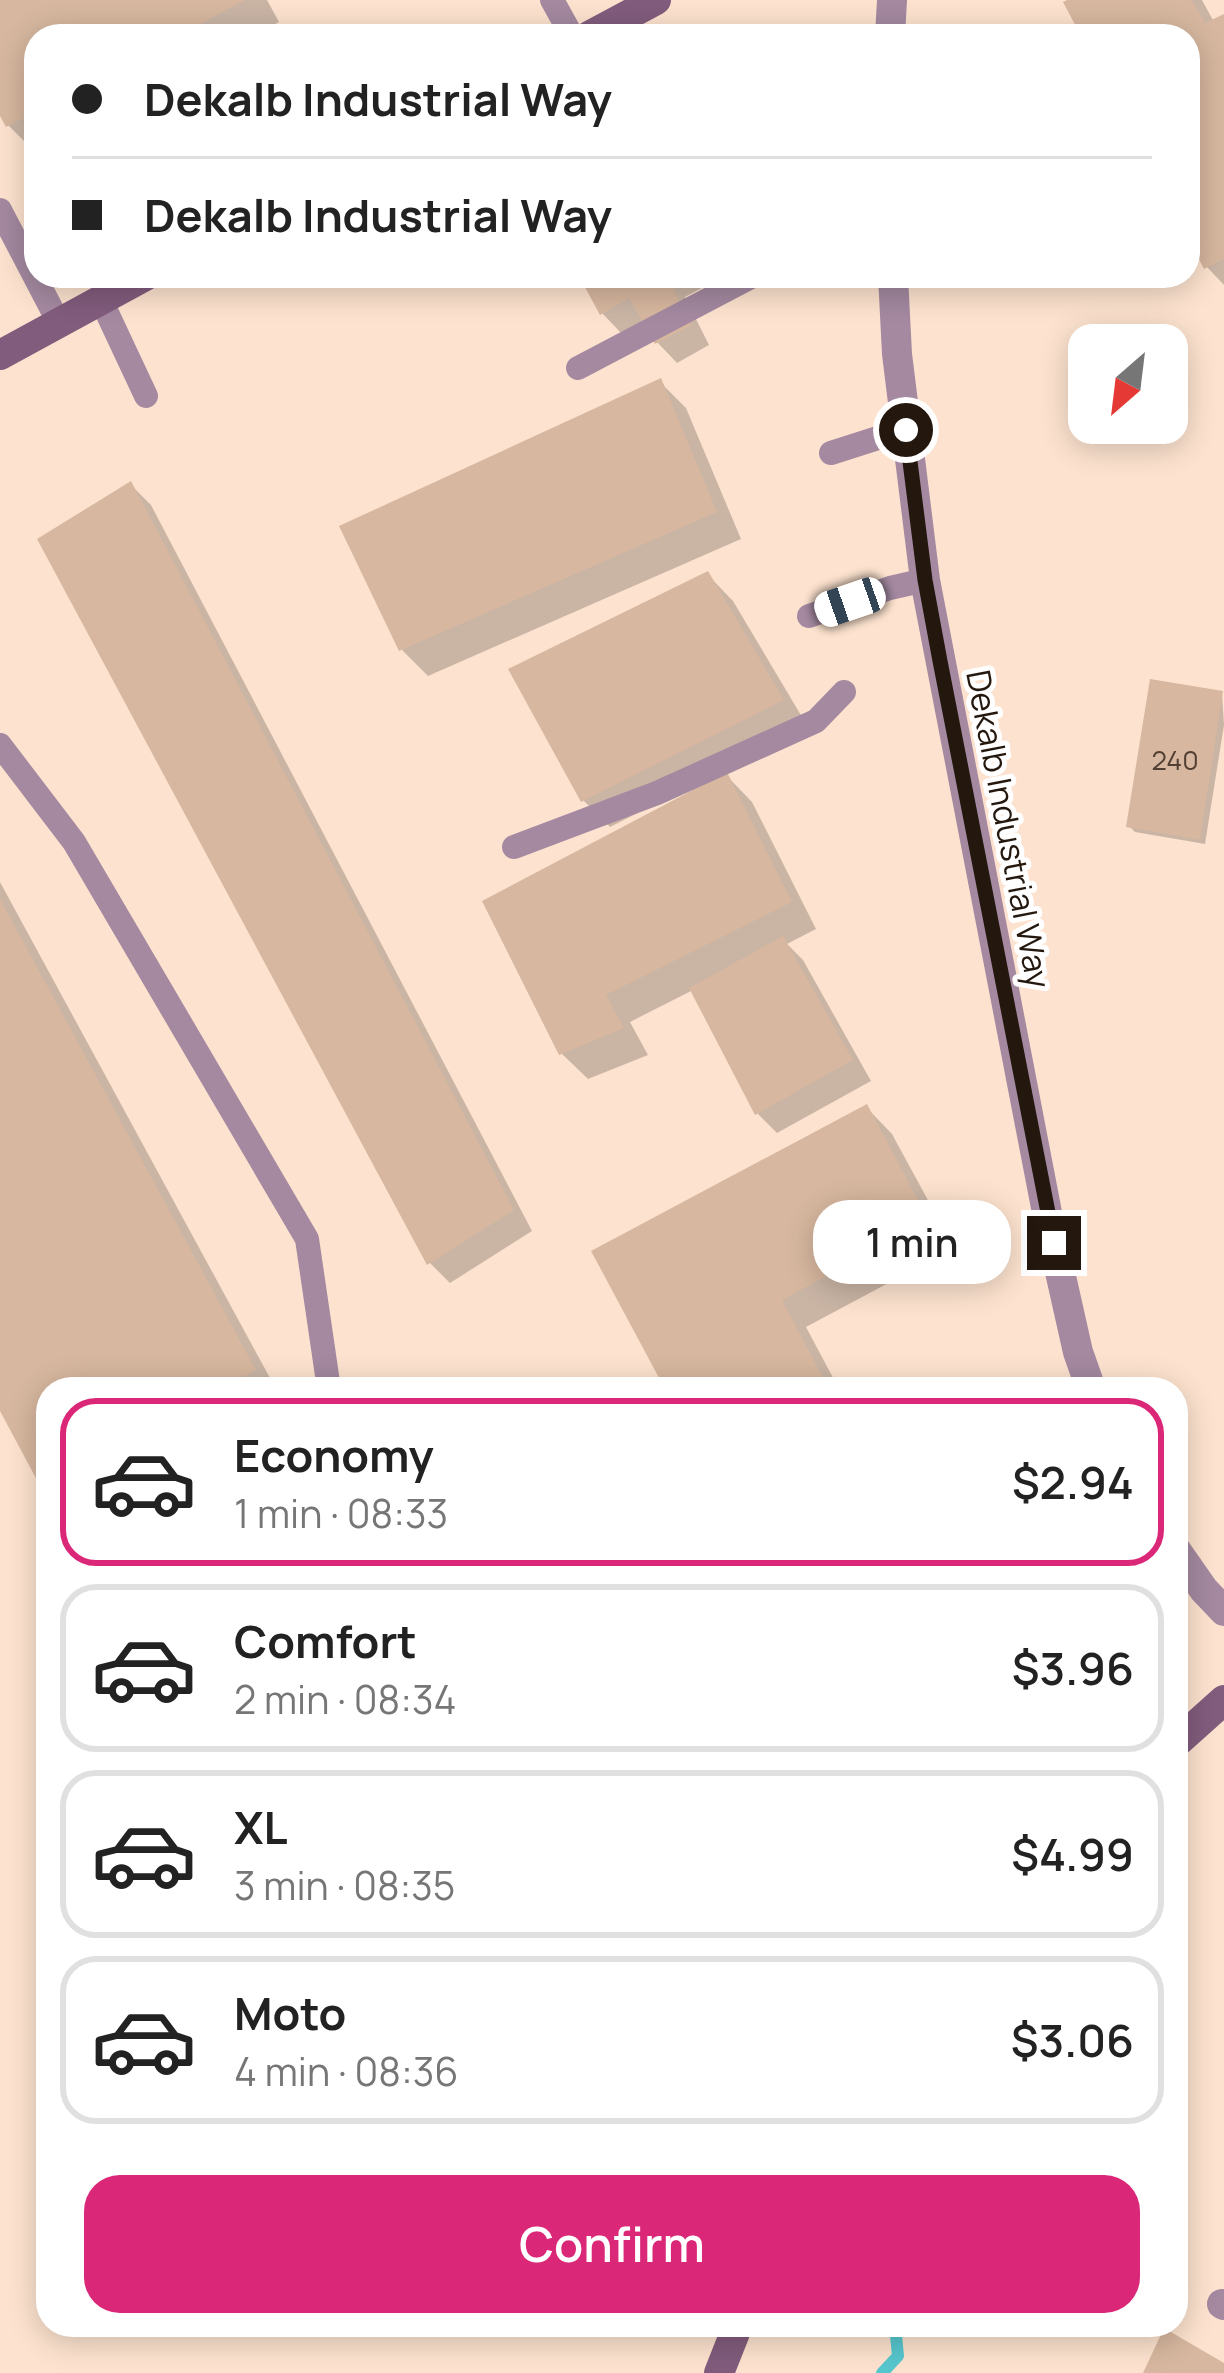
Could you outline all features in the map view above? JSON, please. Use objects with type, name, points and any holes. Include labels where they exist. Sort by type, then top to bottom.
[{"type":"main road","points":[[612,24],[656,0]]},
{"type":"main road","points":[[0,355],[124,288]]},
{"type":"main road","points":[[1188,1732],[1224,1700]]},
{"type":"main road","points":[[719,2373],[733,2337]]},
{"type":"street","name":"Dekalb Industrial Way","points":[[894,288],[897,354],[925,580],[1049,1222],[1086,1377]]},
{"type":"street","points":[[1188,1567],[1224,1611]]},
{"type":"lane","points":[[0,210],[24,256]]},
{"type":"lane","points":[[41,288],[59,323]]},
{"type":"lane","points":[[578,368],[730,288]]},
{"type":"lane","points":[[101,300],[146,396]]},
{"type":"lane","points":[[831,453],[906,430]]},
{"type":"lane","points":[[809,616],[925,580]]},
{"type":"lane","points":[[514,848],[657,793],[816,721],[844,692]]},
{"type":"lane","points":[[0,745],[74,842],[307,1239],[327,1377]]},
{"type":"building","points":[[0,0],[245,0],[200,24],[24,24],[24,118],[6,127],[0,116]]},
{"type":"building","points":[[1192,0],[1205,23],[1224,14],[1224,259],[1204,269],[1200,261],[1200,24],[1075,24],[1063,2]]},
{"type":"building","points":[[585,288],[673,288],[691,325],[655,344],[629,298],[600,315]]},
{"type":"building","points":[[661,378],[717,512],[399,651],[339,526]]},
{"type":"building","points":[[131,481],[514,1210],[427,1265],[37,539]]},
{"type":"building","points":[[708,571],[784,700],[581,802],[508,669]]},
{"type":"building","points":[[1150,679],[1223,691],[1200,840],[1126,827]]},
{"type":"building","points":[[727,772],[792,902],[606,995],[624,1028],[559,1055],[482,901]]},
{"type":"building","points":[[0,899],[256,1370],[242,1377],[36,1377],[36,1478],[0,1411]]},
{"type":"building","points":[[783,936],[853,1060],[755,1115],[689,988]]},
{"type":"building","points":[[867,1104],[929,1221],[782,1300],[823,1377],[659,1377],[591,1251]]},
{"type":"building","points":[[1160,2337],[1179,2337],[1224,2363],[1224,2373],[1143,2373]]},
{"type":"waterway","points":[[882,2373],[898,2356],[896,2337]]},
{"type":"route","points":[[906,430],[925,580],[1054,1243]]}]
